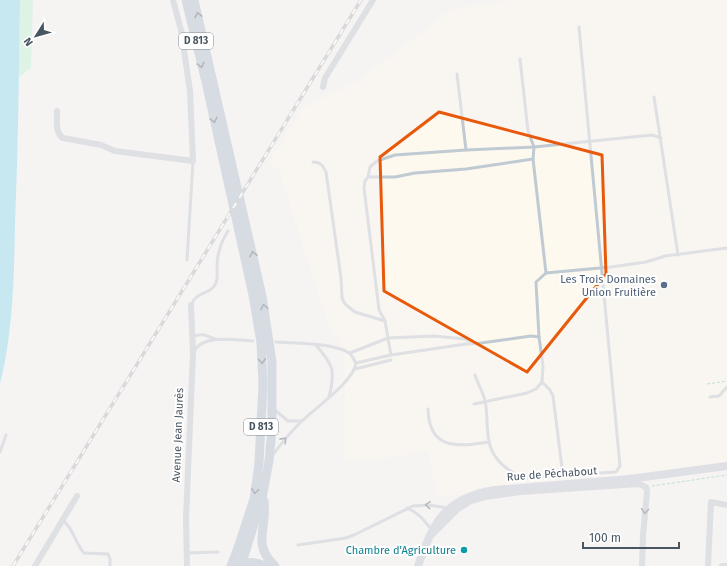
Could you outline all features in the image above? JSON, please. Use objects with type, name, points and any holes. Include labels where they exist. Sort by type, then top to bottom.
[{"type":"main road","name":"D 813","points":[[186,0],[224,128],[272,362],[272,429],[269,461],[262,498],[240,561],[232,566]]},
{"type":"main road","name":"D 813","points":[[194,0],[232,200],[257,293],[262,363],[259,463],[254,499],[240,561]]},
{"type":"main road","points":[[262,498],[264,501],[264,509],[261,530],[262,543],[264,552],[275,566]]},
{"type":"main road","points":[[240,561],[265,566]]},
{"type":"street","points":[[57,111],[58,132],[59,136],[63,138],[101,145],[115,151],[193,161],[190,90],[181,30],[174,0]]},
{"type":"street","points":[[323,87],[325,78],[373,0]]},
{"type":"street","name":"Avenue Jean Jaurès","points":[[187,566],[186,519],[193,353],[191,305]]},
{"type":"street","name":"Rue de Péchabout","points":[[418,566],[428,538],[444,513],[460,501],[474,494],[495,490],[628,479],[727,466]]},
{"type":"street","points":[[428,538],[458,509],[471,501],[485,497],[520,492],[639,484],[648,487],[643,536],[642,566]]},
{"type":"street","points":[[35,566],[77,496]]},
{"type":"street","points":[[708,566],[711,502],[727,505]]},
{"type":"street","points":[[722,566],[727,566]]},
{"type":"lane","points":[[476,375],[485,401],[489,442],[494,453],[509,471],[523,478],[616,472],[620,466],[579,27]]},
{"type":"lane","points":[[520,59],[528,131],[534,148],[533,159],[546,273]]},
{"type":"lane","points":[[457,74],[466,150]]},
{"type":"lane","points":[[654,97],[678,255]]},
{"type":"lane","points":[[391,355],[385,321],[379,310],[364,188],[370,167],[377,161],[395,155],[466,150],[534,148],[590,141],[652,136],[661,138]]},
{"type":"lane","points":[[368,177],[395,177],[415,173],[466,169],[533,159]]},
{"type":"lane","points":[[187,260],[193,161]]},
{"type":"lane","points":[[313,162],[320,163],[326,172],[340,270],[342,298],[345,304],[355,312],[385,321]]},
{"type":"lane","points":[[191,305],[194,299],[213,288],[217,282],[219,248],[228,231]]},
{"type":"lane","points":[[474,404],[527,393],[536,389],[542,382],[543,366],[539,337],[536,282],[546,273],[646,262],[678,255],[727,248]]},
{"type":"lane","points":[[192,338],[197,334],[204,334],[215,339],[253,341]]},
{"type":"lane","points":[[276,342],[328,346],[350,353],[388,338],[434,336],[465,339],[475,343]]},
{"type":"lane","points":[[356,363],[391,355],[475,343],[504,339],[539,337]]},
{"type":"lane","points":[[193,353],[199,345],[215,339]]},
{"type":"lane","points":[[316,345],[330,362],[333,370],[329,397]]},
{"type":"lane","points":[[269,461],[280,445],[301,421],[337,390],[355,369],[356,363],[350,353]]},
{"type":"lane","points":[[355,369],[391,360]]},
{"type":"lane","points":[[542,382],[550,390],[553,396],[563,476]]},
{"type":"lane","points":[[710,397],[719,396],[727,387]]},
{"type":"lane","points":[[272,408],[288,421],[301,421]]},
{"type":"lane","points":[[428,409],[429,423],[432,430],[441,440],[446,443],[461,445],[489,442]]},
{"type":"lane","points":[[0,452],[6,435]]},
{"type":"lane","points":[[298,545],[350,536],[407,508],[418,505],[450,508]]},
{"type":"lane","points":[[407,508],[418,514],[432,530]]},
{"type":"lane","points":[[62,520],[67,523],[79,547],[84,553],[108,554],[110,566]]},
{"type":"lane","points":[[187,553],[218,552]]},
{"type":"path","points":[[706,384],[727,382]]},
{"type":"path","points":[[648,487],[727,475]]},
{"type":"highlighted area","points":[[439,112],[602,155],[606,274],[527,372],[384,291],[380,157]]},
{"type":"shaded area","points":[[511,0],[727,0],[727,461],[644,475],[524,483],[478,488],[464,494],[438,497],[427,451],[371,461],[343,461],[345,395],[344,350],[327,321],[279,171],[268,164],[302,108],[354,83],[452,9]]},
{"type":"green space","points":[[20,0],[33,0],[31,68],[19,77]]},
{"type":"water","points":[[0,0],[20,0],[18,140],[13,285],[8,345],[0,384]]},
{"type":"railway","points":[[13,566],[361,0]]},
{"type":"place","name":"Les Trois Domaines Union Fruitière","points":[[664,285]]},
{"type":"place","name":"Chambre d'Agriculture","points":[[464,550]]}]
